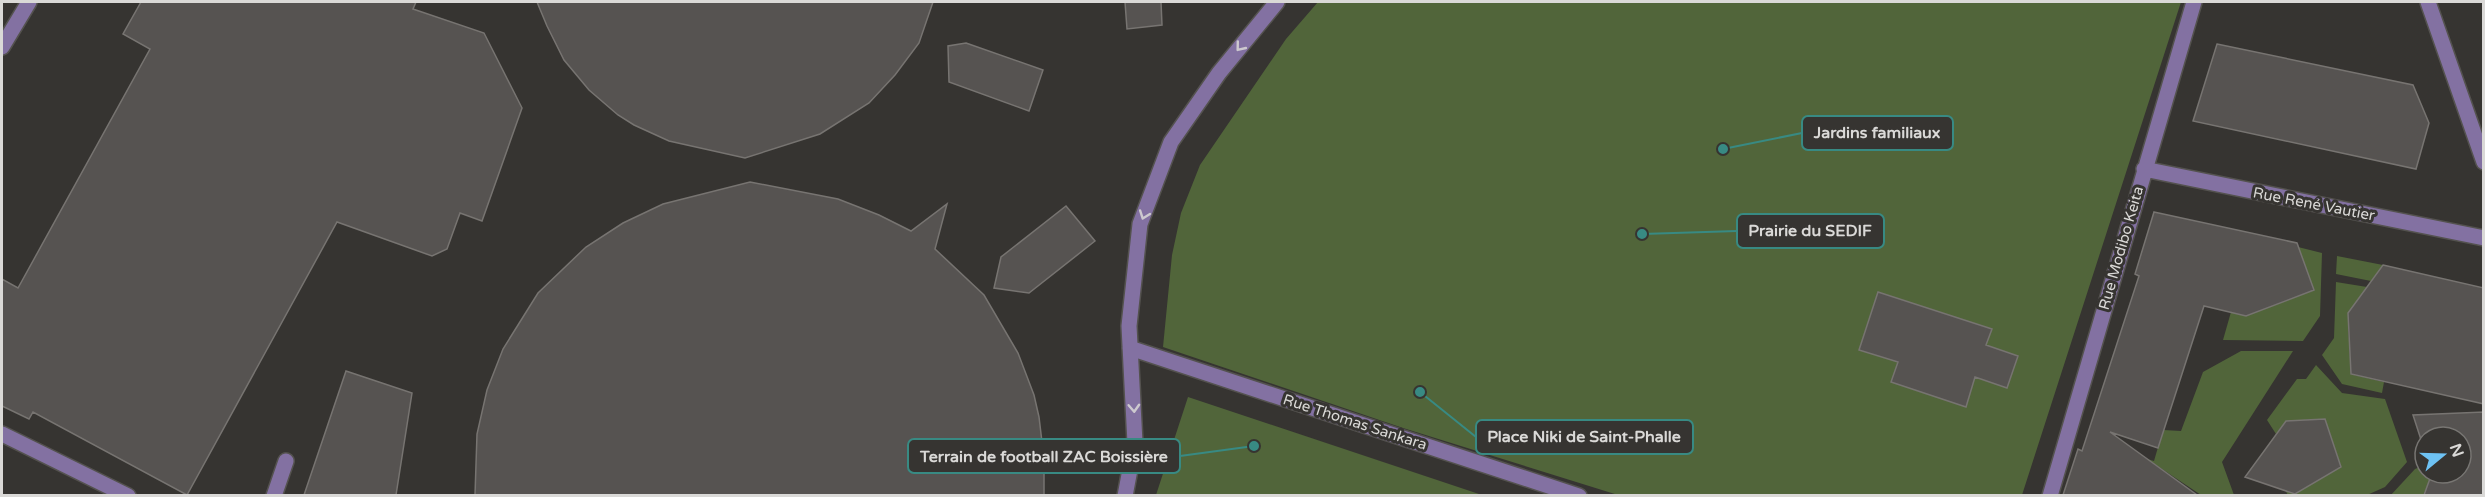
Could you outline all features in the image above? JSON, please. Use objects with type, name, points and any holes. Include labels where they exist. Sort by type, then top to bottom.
[{"type":"street","points":[[2,47],[29,2]]},
{"type":"street","points":[[1125,495],[1135,443],[1129,326],[1140,224],[1171,142],[1219,73],[1277,2]]},
{"type":"street","name":"Rue Modibo Keita","points":[[2050,495],[2194,2]]},
{"type":"street","points":[[2428,2],[2484,162]]},
{"type":"street","name":"Rue René Vautier","points":[[2144,169],[2484,238]]},
{"type":"street","name":"Rue Thomas Sankara","points":[[1130,348],[1579,495]]},
{"type":"street","points":[[2,434],[128,495]]},
{"type":"street","points":[[274,495],[286,461]]},
{"type":"green space","points":[[1318,2],[2181,2],[2022,495],[1618,495],[1403,428],[1163,347],[1172,255],[1181,213],[1200,165],[1286,39]]},
{"type":"green space","points":[[2298,247],[2322,253],[2320,316],[2303,341],[2223,340],[2231,312]]},
{"type":"green space","points":[[2337,256],[2383,265],[2371,281],[2336,274]]},
{"type":"green space","points":[[2336,282],[2367,287],[2355,304],[2355,322],[2348,323],[2351,374],[2384,382],[2382,393],[2342,384],[2322,355],[2334,338]]},
{"type":"green space","points":[[2241,351],[2293,351],[2222,462],[2234,495],[2201,495],[2147,459],[2154,461],[2163,430],[2181,431],[2203,372]]},
{"type":"green space","points":[[2316,365],[2342,393],[2385,399],[2407,462],[2385,487],[2367,495],[2288,495],[2285,490],[2295,494],[2341,466],[2325,419],[2286,421],[2276,434],[2267,420],[2297,379],[2306,379]]},
{"type":"green space","points":[[1188,397],[1482,495],[1156,495]]},
{"type":"green space","points":[[2413,471],[2413,485],[2428,485],[2423,495],[2390,496]]},
{"type":"building","points":[[141,2],[416,2],[413,9],[484,33],[522,108],[482,221],[460,213],[447,249],[432,256],[337,222],[187,495],[33,412],[29,419],[2,406],[2,279],[18,288],[150,49],[123,34]]},
{"type":"building","points":[[537,2],[933,2],[919,43],[895,75],[869,103],[820,134],[745,158],[669,141],[618,115],[589,90],[564,60]]},
{"type":"building","points":[[1125,2],[1161,2],[1162,25],[1127,29]]},
{"type":"building","points":[[966,43],[1043,70],[1029,111],[949,82],[948,46]]},
{"type":"building","points":[[2217,44],[2413,85],[2429,123],[2416,169],[2193,121]]},
{"type":"building","points":[[750,182],[838,199],[879,215],[911,231],[947,204],[935,249],[984,295],[1018,353],[1034,395],[1039,417],[1044,459],[1044,495],[475,495],[477,434],[487,390],[503,349],[538,293],[586,247],[623,223],[663,204]]},
{"type":"building","points":[[1066,206],[1095,241],[1029,293],[994,288],[1001,257]]},
{"type":"building","points":[[2154,212],[2297,243],[2314,290],[2246,316],[2204,306],[2158,448],[2110,432],[2197,495],[2063,495],[2078,449],[2082,451],[2139,276],[2135,274]]},
{"type":"building","points":[[2383,265],[2484,288],[2484,404],[2351,374],[2348,313]]},
{"type":"building","points":[[1878,292],[1992,329],[1986,345],[2018,356],[2007,388],[1975,377],[1966,407],[1891,382],[1898,362],[1859,350]]},
{"type":"building","points":[[346,371],[412,393],[396,495],[304,495]]},
{"type":"building","points":[[2484,412],[2484,495],[2424,495],[2428,485],[2473,485],[2473,425],[2416,425],[2413,415]]},
{"type":"building","points":[[2325,419],[2341,467],[2295,494],[2245,477],[2286,421]]},
{"type":"place","name":"Jardins familiaux","points":[[1723,149]]},
{"type":"place","name":"Prairie du SEDIF","points":[[1642,234]]},
{"type":"place","name":"Place Niki de Saint-Phalle","points":[[1420,392]]},
{"type":"place","name":"Terrain de football ZAC Boissière","points":[[1254,446]]}]
